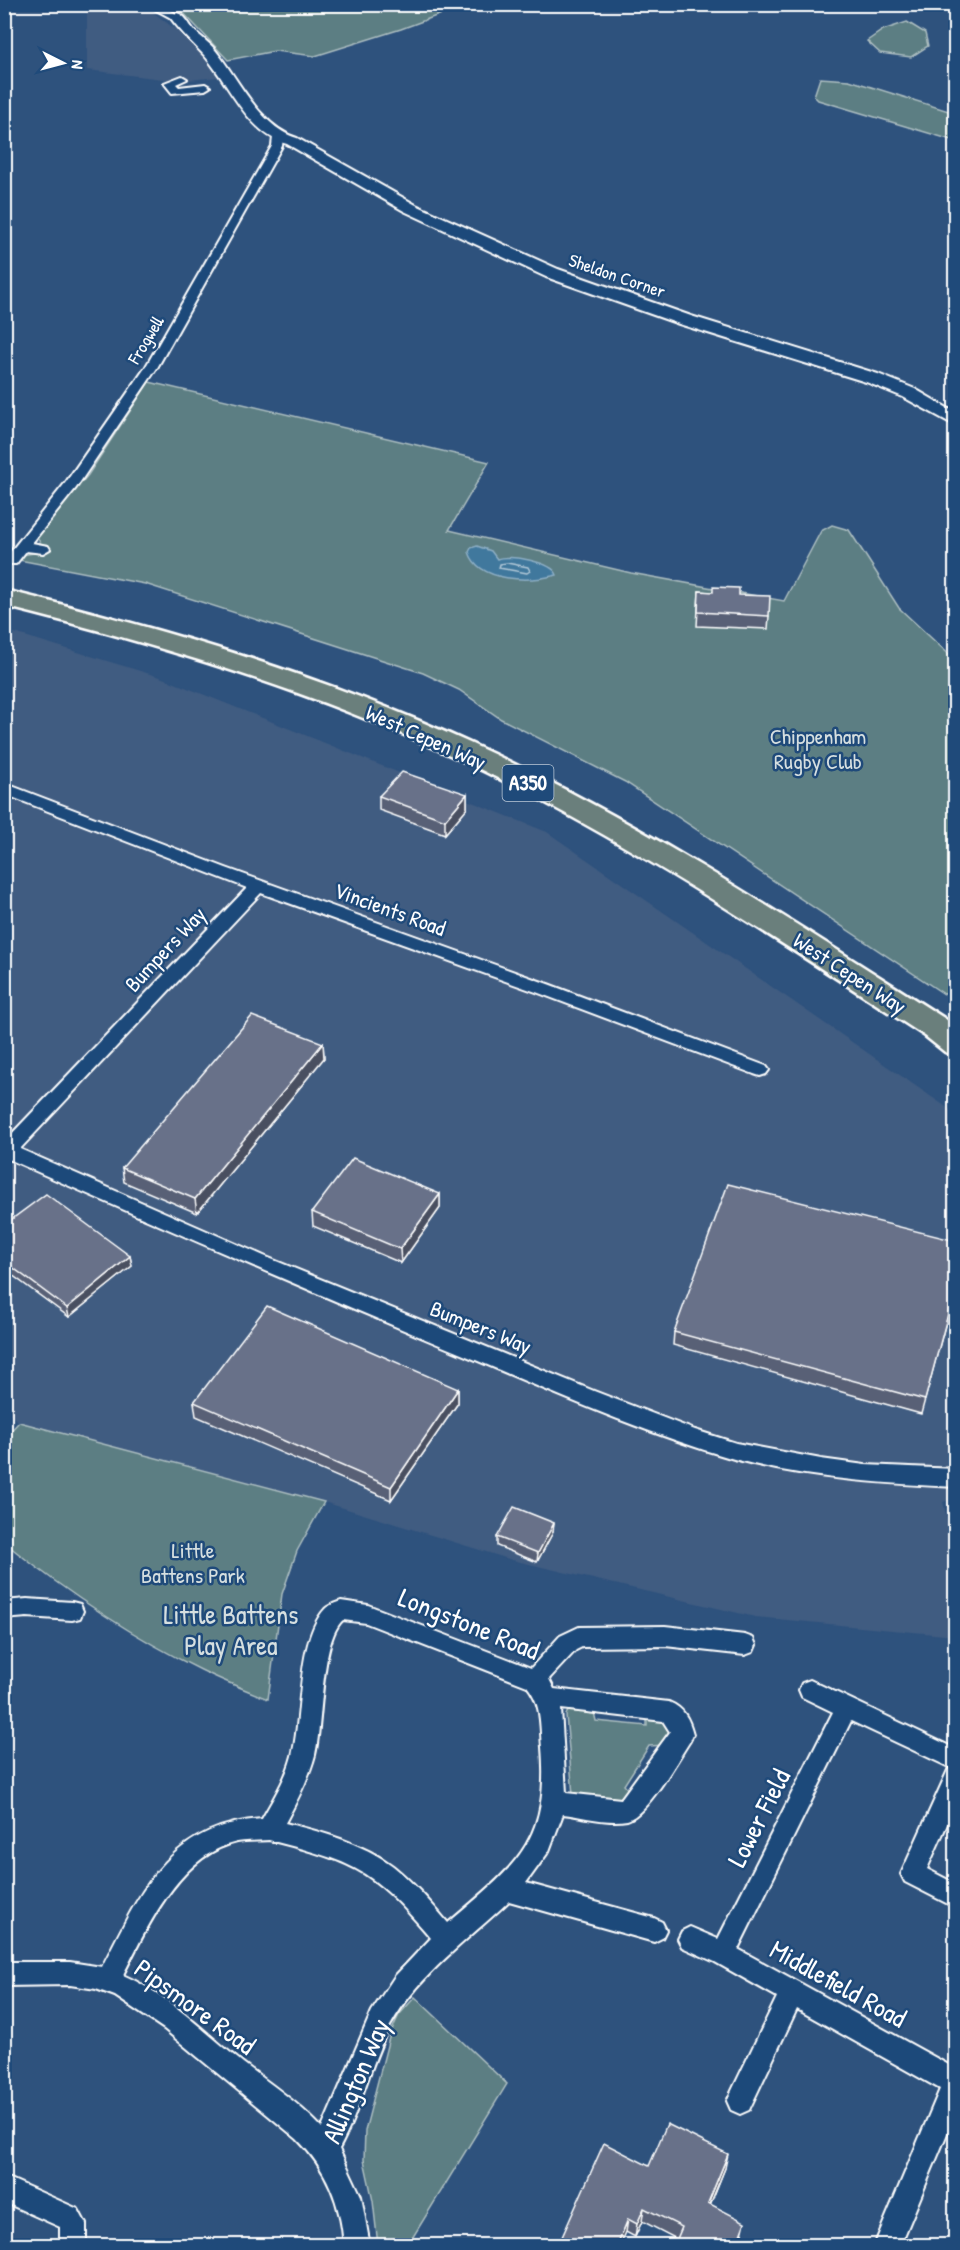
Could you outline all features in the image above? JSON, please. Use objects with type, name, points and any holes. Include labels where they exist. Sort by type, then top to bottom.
[{"type":"highway","name":"West Cepen Way","points":[[4,598],[158,637],[278,676],[463,751],[571,805],[669,859],[770,921],[949,1037]]},
{"type":"street","points":[[150,4],[172,11],[210,53],[239,97],[278,138]]},
{"type":"street","points":[[182,79],[169,83],[176,91],[205,87]]},
{"type":"street","name":"Sheldon Corner","points":[[278,138],[292,141],[457,232],[552,273],[685,320],[872,378],[909,393],[956,421]]},
{"type":"street","name":"Frogwell","points":[[11,561],[71,484],[152,368],[253,192],[277,146],[278,138]]},
{"type":"street","points":[[21,546],[43,549]]},
{"type":"street","name":"Vincients Road","points":[[4,788],[258,886],[542,988],[760,1070]]},
{"type":"street","name":"Bumpers Way","points":[[258,886],[6,1149],[257,1261],[587,1397],[691,1437],[747,1454],[821,1468],[865,1474],[956,1478]]},
{"type":"street","name":"Longstone Road","points":[[269,1828],[294,1782],[304,1756],[318,1650],[327,1624],[342,1607],[535,1678],[548,1698]]},
{"type":"street","points":[[4,1610],[27,1608],[72,1611]]},
{"type":"street","points":[[535,1678],[568,1643],[579,1637],[665,1636],[745,1645]]},
{"type":"street","points":[[810,1690],[956,1760]]},
{"type":"street","points":[[548,1698],[669,1712],[679,1722],[682,1734],[681,1739],[629,1807],[614,1810],[554,1802]]},
{"type":"street","name":"Allington Way","points":[[357,2246],[352,2210],[339,2174],[324,2150],[337,2129],[348,2104],[367,2044],[378,2021],[405,1983],[447,1939],[507,1889],[539,1845],[547,1828],[554,1802],[555,1765],[548,1698]]},
{"type":"street","name":"Lower Field","points":[[723,1954],[846,1708]]},
{"type":"street","points":[[956,1777],[913,1874],[956,1897]]},
{"type":"street","points":[[108,1980],[158,1887],[179,1863],[221,1835],[245,1829],[269,1828],[346,1853],[376,1868],[447,1939]]},
{"type":"street","points":[[507,1889],[654,1930]]},
{"type":"street","name":"Middlefield Road","points":[[690,1939],[723,1954],[955,2083]]},
{"type":"street","name":"Pipsmore Road","points":[[4,1974],[70,1974],[108,1980],[134,1993],[285,2112],[324,2150]]},
{"type":"street","points":[[740,2101],[792,1993]]},
{"type":"street","points":[[890,2244],[904,2202],[955,2083]]},
{"type":"street","points":[[4,2189],[69,2218],[73,2228],[73,2246]]},
{"type":"shaded area","points":[[87,5],[130,5],[149,9],[193,43],[219,77],[179,81],[87,70]]},
{"type":"shaded area","points":[[5,630],[160,677],[547,832],[955,1113],[956,1498],[943,1502],[955,1551],[955,1636],[755,1617],[512,1560],[324,1502],[19,1422],[5,1411]]},
{"type":"green space","points":[[176,5],[466,5],[401,29],[315,56],[275,51],[228,60]]},
{"type":"green space","points":[[907,22],[925,33],[928,46],[911,57],[880,53],[867,41],[883,30]]},
{"type":"green space","points":[[820,78],[849,80],[955,113],[955,141],[818,100],[814,96]]},
{"type":"green space","name":"Chippenham Rugby Club","points":[[149,382],[489,462],[449,530],[631,573],[784,601],[821,531],[832,525],[849,530],[899,608],[955,660],[955,993],[944,994],[625,782],[501,719],[459,690],[423,673],[145,584],[19,560],[22,555],[39,552],[43,546],[36,537],[88,475]]},
{"type":"green space","name":"Little Battens Park","points":[[19,1422],[324,1502],[297,1551],[282,1594],[268,1699],[209,1674],[149,1643],[75,1595],[5,1543],[5,1437]]},
{"type":"green space","points":[[593,1708],[596,1721],[647,1726],[647,1714],[660,1716],[675,1727],[666,1745],[649,1746],[624,1785],[631,1793],[626,1800],[573,1795],[566,1715],[569,1709]]},
{"type":"green space","points":[[415,1997],[507,2084],[408,2245],[378,2245],[373,2201],[364,2160],[365,2131],[390,2034],[399,2015]]},
{"type":"water","points":[[477,546],[491,551],[497,559],[530,560],[548,566],[557,575],[520,579],[494,575],[483,570],[469,552],[471,548]]},
{"type":"building","points":[[713,587],[739,588],[739,595],[770,596],[769,616],[698,612],[699,591],[713,592]]},
{"type":"building","points":[[402,772],[467,794],[445,820],[379,796]]},
{"type":"building","points":[[252,1016],[323,1043],[195,1199],[122,1168]]},
{"type":"building","points":[[353,1158],[440,1194],[400,1249],[312,1212]]},
{"type":"building","points":[[728,1184],[956,1241],[956,1284],[925,1400],[674,1332]]},
{"type":"building","points":[[46,1194],[130,1256],[67,1308],[4,1261],[4,1225]]},
{"type":"building","points":[[267,1306],[458,1389],[391,1487],[194,1402]]},
{"type":"building","points":[[514,1507],[554,1523],[538,1553],[497,1537]]},
{"type":"building","points":[[667,2124],[728,2154],[708,2203],[745,2222],[736,2246],[674,2246],[682,2227],[644,2208],[637,2224],[628,2219],[617,2246],[558,2246],[604,2143],[649,2166]]},
{"type":"park label","name":"Little Battens Play Area","points":[[231,1630]]}]
